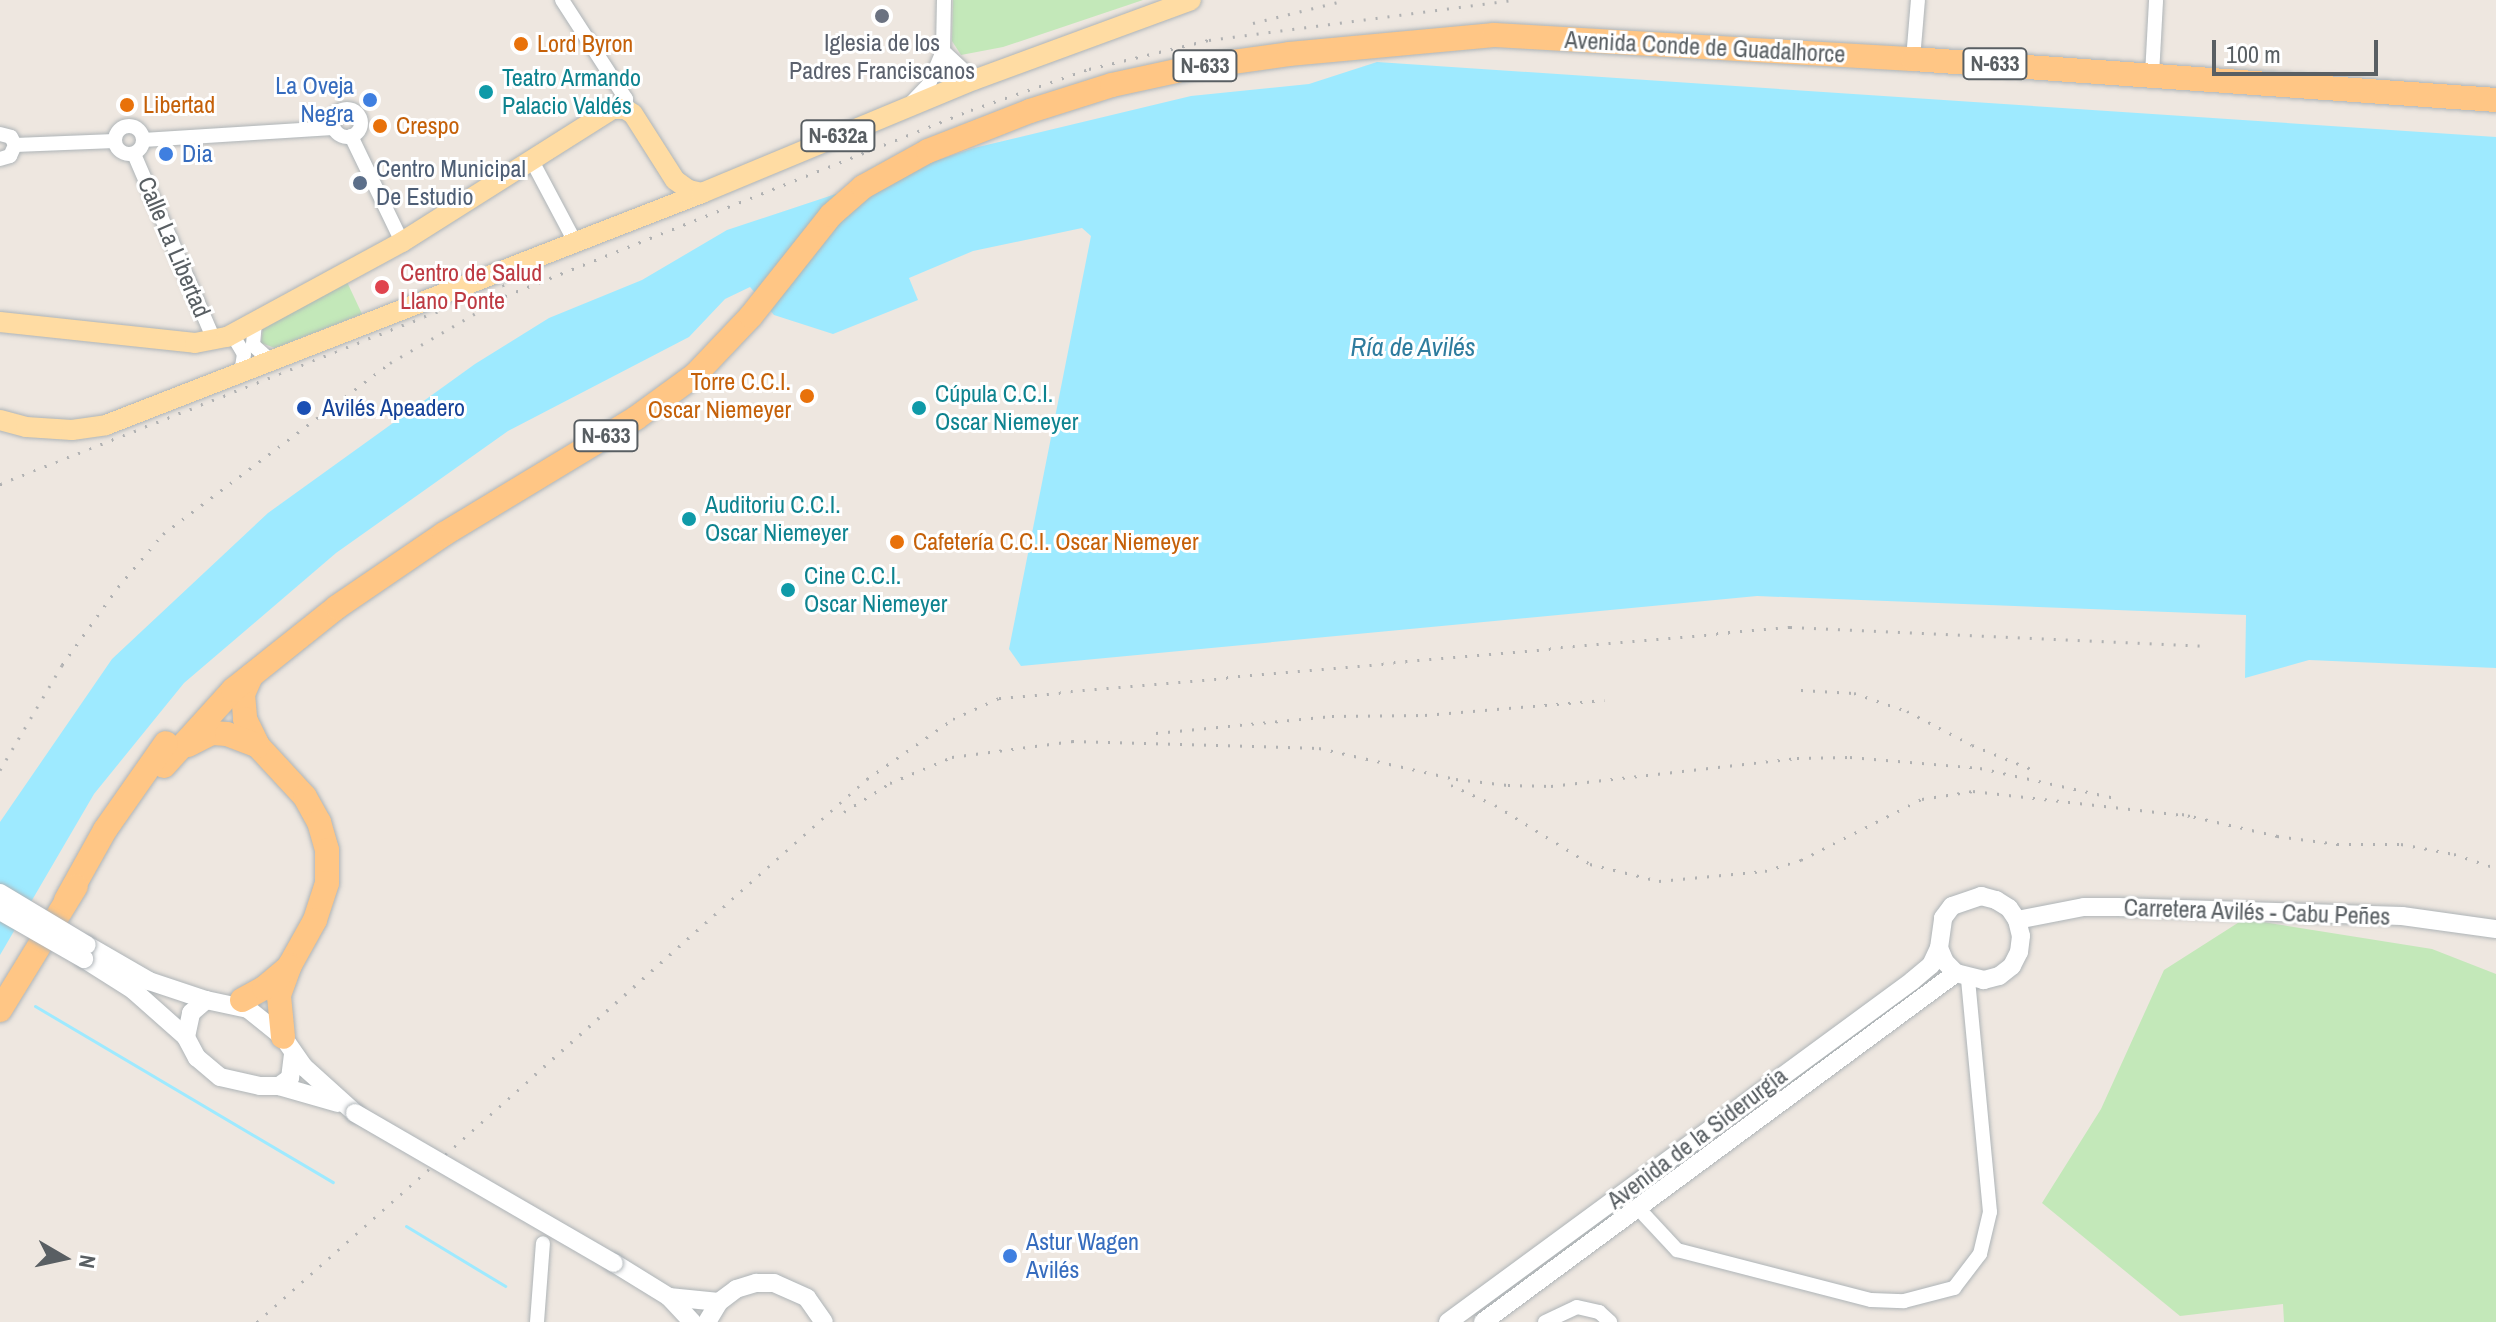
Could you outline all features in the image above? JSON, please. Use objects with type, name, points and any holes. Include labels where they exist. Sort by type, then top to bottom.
[{"type":"highway","name":"Avenida Conde de Guadalhorce","points":[[444,534],[664,399],[695,375],[751,316],[831,215],[863,187],[928,151],[1030,111],[1112,85],[1190,68],[1289,54],[1494,35],[1913,59],[2496,100]]},
{"type":"highway","points":[[0,1010],[133,788],[170,737],[205,699],[282,634],[379,569],[444,534]]},
{"type":"highway","points":[[66,900],[164,766],[216,707],[337,607],[444,534]]},
{"type":"highway","points":[[133,788],[205,711],[216,707],[221,695],[282,634]]},
{"type":"highway","points":[[236,727],[243,694],[251,676]]},
{"type":"highway","points":[[216,707],[258,746],[305,797],[319,822],[327,850],[327,883],[315,920],[290,965],[279,996],[288,1045]]},
{"type":"highway","points":[[164,766],[199,737],[236,727]]},
{"type":"highway","points":[[242,1000],[264,988],[290,965]]},
{"type":"main road","name":"N-632a","points":[[702,193],[974,80],[1191,0]]},
{"type":"main road","points":[[0,322],[195,343],[220,338],[402,242],[607,111],[625,109],[639,120],[667,169],[681,186],[702,193]]},
{"type":"main road","points":[[634,217],[657,201],[667,169]]},
{"type":"main road","points":[[0,420],[43,429],[89,429],[702,193]]},
{"type":"street","points":[[562,0],[626,99],[625,109]]},
{"type":"street","points":[[904,110],[929,84],[943,51],[944,0]]},
{"type":"street","points":[[1913,59],[1918,0]]},
{"type":"street","points":[[2152,75],[2156,0]]},
{"type":"street","points":[[943,51],[974,80]]},
{"type":"street","points":[[333,128],[337,112],[353,111],[360,125],[351,136]]},
{"type":"street","points":[[115,141],[120,130],[127,126],[138,129],[143,140]]},
{"type":"street","points":[[143,140],[333,128],[343,136],[351,136]]},
{"type":"street","points":[[0,134],[11,137],[15,145]]},
{"type":"street","points":[[351,136],[402,242]]},
{"type":"street","points":[[115,141],[122,152],[134,154],[143,140]]},
{"type":"street","points":[[15,145],[115,141]]},
{"type":"street","points":[[0,159],[10,156],[15,145]]},
{"type":"street","name":"Calle La Libertad","points":[[134,154],[220,338],[235,339],[244,354],[241,372]]},
{"type":"street","points":[[531,159],[574,240]]},
{"type":"street","points":[[255,322],[253,345],[271,361]]},
{"type":"street","points":[[0,893],[86,952],[133,990],[186,1037],[197,1058],[220,1077],[260,1086],[279,1086],[349,1109],[669,1297],[692,1322]]},
{"type":"street","points":[[1981,896],[1996,900],[2009,908],[2017,920],[2021,936],[2019,952],[2012,966],[1999,976],[1984,980],[1962,976],[1945,962],[1939,948],[1943,918],[1966,899],[1981,896]]},
{"type":"street","name":"Carretera Avilés - Cabu Peñes","points":[[2017,920],[2084,907],[2118,907],[2402,916],[2496,929]]},
{"type":"street","points":[[0,911],[149,981],[206,1000],[248,1009],[288,1045],[349,1109]]},
{"type":"street","name":"Avenida de la Siderurgia","points":[[1448,1322],[1912,981],[1931,965],[1939,948]]},
{"type":"street","points":[[1637,1207],[1677,1250],[1871,1300],[1904,1301],[1954,1288],[1980,1254],[1990,1212],[1962,976]]},
{"type":"street","name":"Avenida de la Siderurgia","points":[[1483,1322],[1637,1207],[1962,976]]},
{"type":"street","points":[[186,1037],[191,1013],[206,1000]]},
{"type":"street","points":[[279,1086],[290,1078],[288,1045]]},
{"type":"street","points":[[537,1322],[543,1243]]},
{"type":"street","points":[[707,1322],[719,1302],[736,1289],[756,1283],[774,1283],[807,1298],[824,1322]]},
{"type":"street","points":[[669,1297],[719,1302]]},
{"type":"street","points":[[1545,1322],[1577,1307],[1599,1312],[1610,1322]]},
{"type":"green space","points":[[953,0],[1143,0],[1003,47],[961,55],[952,41]]},
{"type":"green space","points":[[347,282],[362,314],[275,348],[261,343],[263,329]]},
{"type":"green space","points":[[2244,919],[2432,949],[2496,974],[2496,1322],[2284,1322],[2283,1304],[2180,1316],[2042,1203],[2101,1109],[2164,970]]},
{"type":"water","name":"Ría de Avilés","points":[[1377,62],[2496,137],[2496,668],[2309,660],[2245,678],[2246,615],[1757,596],[1021,666],[1009,649],[1091,236],[1082,228],[973,251],[909,278],[918,300],[833,334],[774,315],[750,287],[725,299],[689,337],[508,431],[336,553],[184,683],[94,794],[0,955],[0,822],[112,659],[268,513],[475,364],[549,318],[642,280],[727,230],[974,148],[1191,96],[1309,84]]},
{"type":"waterway","points":[[35,1006],[333,1182]]},
{"type":"waterway","points":[[406,1226],[505,1286]]},
{"type":"railway","points":[[1253,23],[1346,0]]},
{"type":"railway","points":[[0,770],[62,665],[118,587],[163,534],[390,363],[505,296],[971,110],[1089,69],[1209,40],[1514,0]]},
{"type":"railway","points":[[0,484],[507,284]]},
{"type":"railway","points":[[257,1322],[867,779],[953,719],[999,698],[1790,627],[2204,646]]},
{"type":"railway","points":[[1801,690],[1854,693],[1907,711],[1972,745],[2036,771]]},
{"type":"railway","points":[[1156,733],[1332,716],[1425,715],[1604,700]]},
{"type":"railway","points":[[844,812],[890,783],[952,757],[1081,740]]},
{"type":"railway","points":[[1072,741],[1319,748],[1456,779],[1551,786],[1797,758],[1850,757],[1980,768],[2120,799]]},
{"type":"railway","points":[[1451,785],[1495,805],[1590,864],[1659,881],[1765,871],[1801,860],[1922,799],[1973,791],[2192,816]]},
{"type":"railway","points":[[2182,814],[2277,836],[2337,844],[2401,844],[2454,854],[2496,868]]},
{"type":"place","name":"Iglesia de los Padres Franciscanos","points":[[882,16]]},
{"type":"place","name":"Lord Byron","points":[[521,44]]},
{"type":"place","name":"Teatro Armando Palacio Valdés","points":[[486,92]]},
{"type":"place","name":"La Oveja Negra","points":[[370,100]]},
{"type":"place","name":"Libertad","points":[[127,105]]},
{"type":"place","name":"Crespo","points":[[380,126]]},
{"type":"place","name":"Dia","points":[[166,154]]},
{"type":"place","name":"Centro Municipal De Estudio","points":[[360,183]]},
{"type":"place","name":"Centro de Salud Llano Ponte","points":[[382,287]]},
{"type":"place","name":"Torre C.C.I. Oscar Niemeyer","points":[[807,396]]},
{"type":"place","name":"Avilés Apeadero","points":[[304,408]]},
{"type":"place","name":"Cúpula C.C.I. Oscar Niemeyer","points":[[919,408]]},
{"type":"place","name":"Auditoriu C.C.I. Oscar Niemeyer","points":[[689,519]]},
{"type":"place","name":"Cafetería C.C.I. Oscar Niemeyer","points":[[897,542]]},
{"type":"place","name":"Cine C.C.I. Oscar Niemeyer","points":[[788,590]]},
{"type":"place","name":"Astur Wagen Avilés","points":[[1010,1256]]}]
